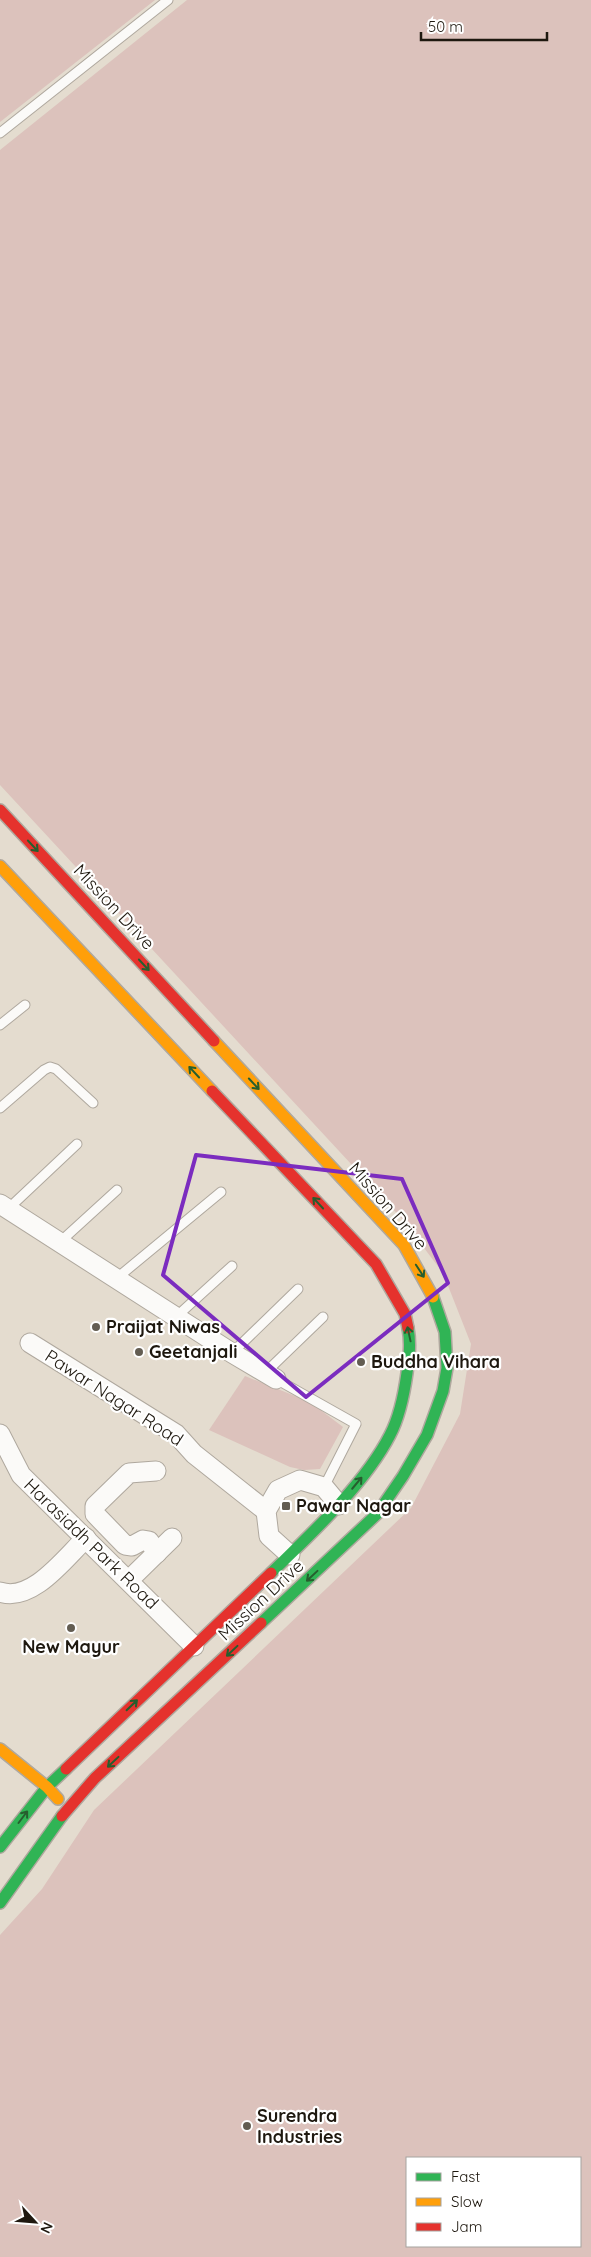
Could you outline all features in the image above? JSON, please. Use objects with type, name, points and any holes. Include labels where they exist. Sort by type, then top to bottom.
[{"type":"street","name":"Mission Drive","points":[[0,810],[404,1245],[425,1279],[439,1315],[447,1345],[446,1377],[435,1413],[421,1445],[400,1481],[377,1514],[95,1778],[68,1809],[0,1904]]},
{"type":"street","name":"Mission Drive","points":[[0,866],[376,1264],[392,1288],[404,1314],[411,1344],[404,1398],[390,1435],[370,1467],[339,1505],[331,1526],[290,1554],[47,1787],[0,1848]]},
{"type":"street","points":[[4,1206],[232,1353],[271,1376]]},
{"type":"street","name":"Pawar Nagar Road","points":[[30,1343],[176,1434],[194,1454],[266,1511]]},
{"type":"street","name":"Harasiddh Park Road","points":[[0,1434],[21,1475],[194,1646]]},
{"type":"street","points":[[156,1471],[129,1473],[95,1506],[95,1514],[125,1545],[132,1546],[143,1540],[149,1541],[157,1553]]},
{"type":"street","points":[[290,1554],[269,1536],[266,1511],[278,1490],[300,1480],[324,1487],[339,1505]]},
{"type":"street","points":[[331,1526],[348,1542]]},
{"type":"street","points":[[0,1592],[15,1595],[39,1584],[86,1538]]},
{"type":"street","points":[[129,1580],[172,1538]]},
{"type":"street","points":[[0,1749],[47,1787],[68,1809]]},
{"type":"lane","points":[[0,133],[168,0]]},
{"type":"lane","points":[[0,1025],[25,1005]]},
{"type":"lane","points":[[0,1108],[50,1067],[56,1069],[93,1103]]},
{"type":"lane","points":[[4,1206],[77,1144]]},
{"type":"lane","points":[[60,1242],[117,1190]]},
{"type":"lane","points":[[117,1278],[221,1192]]},
{"type":"lane","points":[[177,1316],[232,1266]]},
{"type":"lane","points":[[232,1353],[298,1289]]},
{"type":"lane","points":[[323,1317],[271,1376],[356,1424],[324,1487]]},
{"type":"highlighted area","points":[[196,1155],[402,1179],[448,1283],[306,1397],[163,1275]]},
{"type":"shaded area","points":[[0,0],[155,0],[0,122]]},
{"type":"shaded area","points":[[187,0],[591,0],[591,2257],[0,2257],[0,1935],[42,1889],[94,1810],[411,1508],[460,1414],[471,1344],[443,1273],[402,1219],[0,785],[0,150]]},
{"type":"shaded area","points":[[245,1376],[310,1402],[343,1427],[320,1469],[304,1470],[290,1467],[209,1430]]},
{"type":"traffic: fast","points":[[261,1623],[377,1514],[403,1476],[427,1435],[443,1391],[447,1368],[445,1332],[433,1297]]},
{"type":"traffic: fast","points":[[271,1573],[319,1526],[352,1490],[390,1435],[399,1413],[408,1367],[408,1328]]},
{"type":"traffic: fast","points":[[0,1847],[47,1787],[66,1769]]},
{"type":"traffic: fast","points":[[0,1903],[62,1816]]},
{"type":"traffic: slow","points":[[0,866],[212,1091]]},
{"type":"traffic: slow","points":[[214,1041],[404,1245],[433,1297]]},
{"type":"traffic: slow","points":[[0,1749],[47,1787],[58,1799]]},
{"type":"traffic: jam","points":[[0,810],[214,1041]]},
{"type":"traffic: jam","points":[[212,1091],[376,1264],[405,1314],[408,1328]]},
{"type":"traffic: jam","points":[[66,1769],[271,1573]]},
{"type":"traffic: jam","points":[[62,1816],[95,1778],[261,1623]]},
{"type":"place","name":"Praijat Niwas","points":[[96,1327]]},
{"type":"place","name":"Geetanjali","points":[[139,1352]]},
{"type":"place","name":"Buddha Vihara","points":[[361,1362]]},
{"type":"place","name":"Pawar Nagar","points":[[286,1506]]},
{"type":"place","name":"New Mayur","points":[[71,1628]]},
{"type":"place","name":"Surendra Industries","points":[[247,2126]]}]
